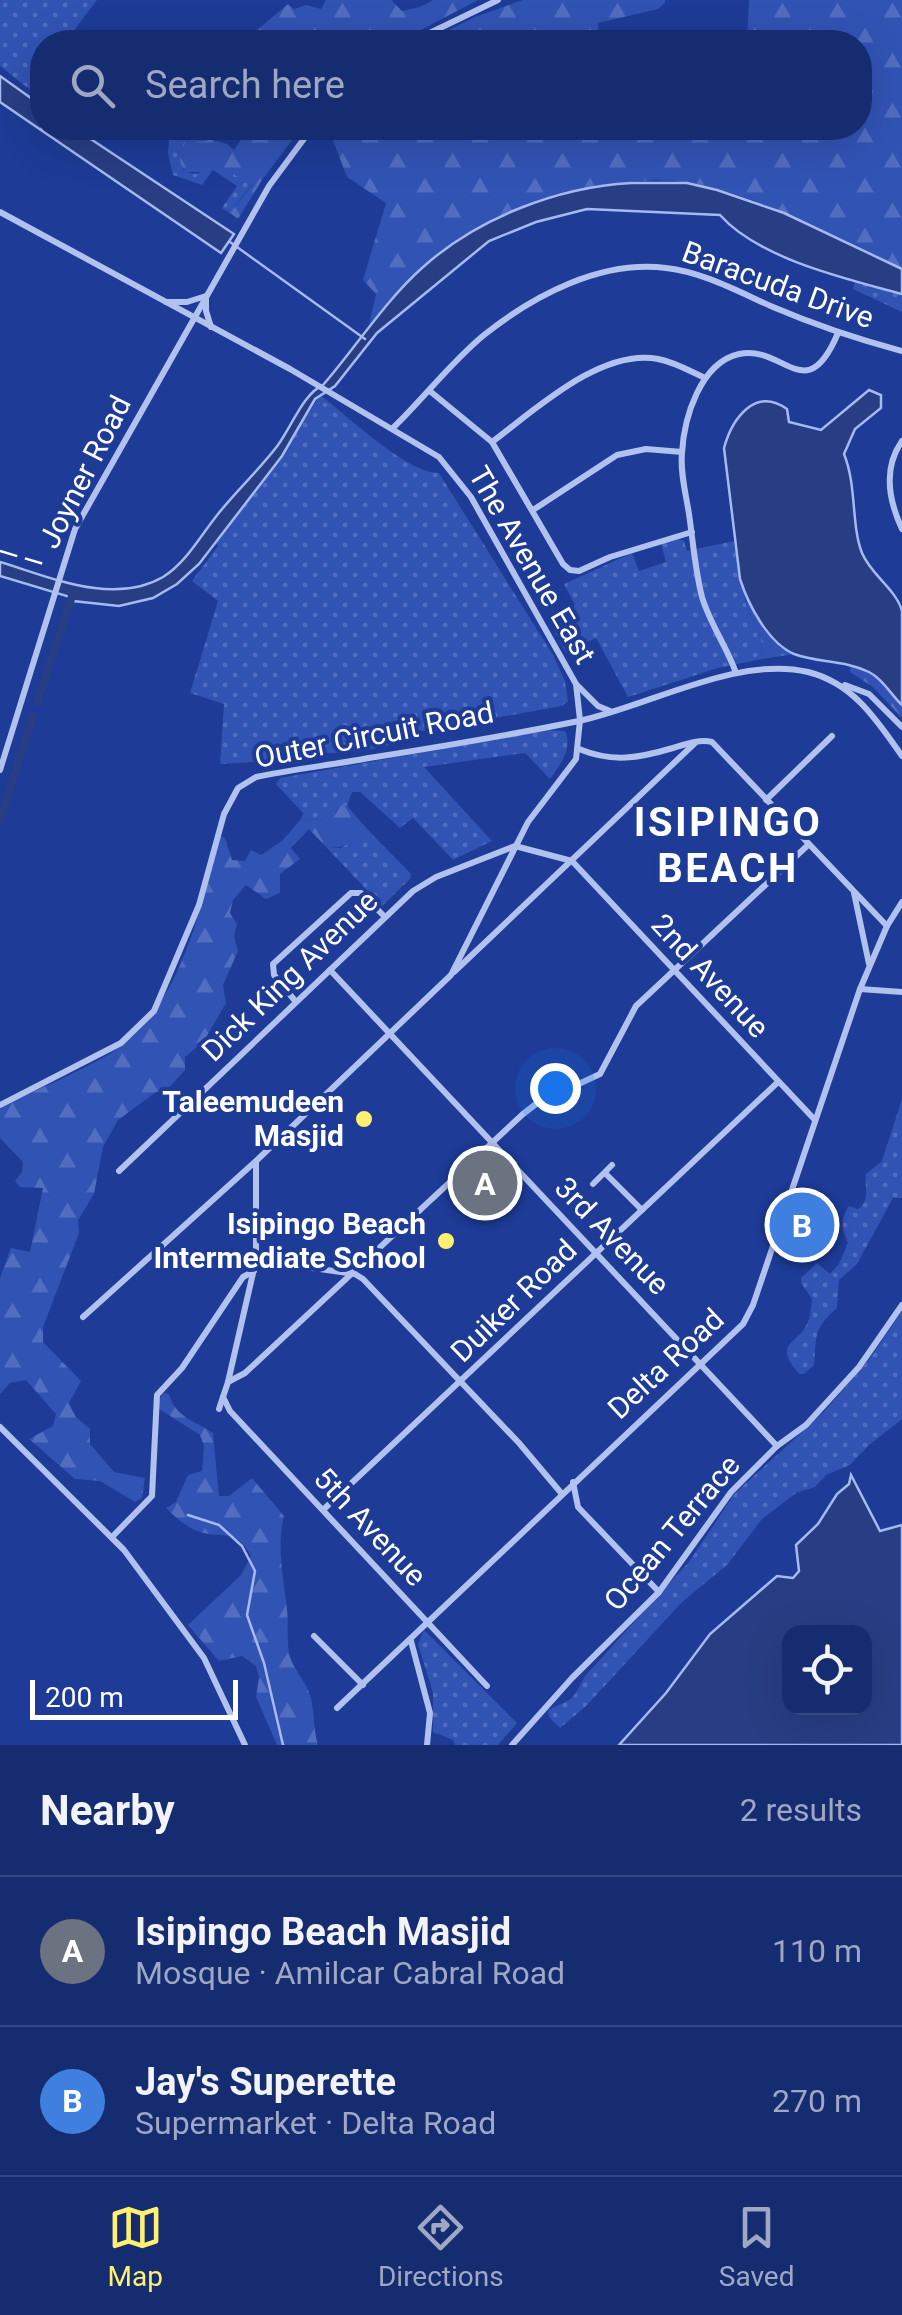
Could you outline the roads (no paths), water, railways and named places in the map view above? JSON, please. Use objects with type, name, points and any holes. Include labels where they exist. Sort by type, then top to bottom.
[{"type":"street","points":[[436,30],[498,0]]},
{"type":"street","name":"Joyner Road","points":[[0,770],[60,573],[84,511],[240,236],[280,169],[303,140]]},
{"type":"street","name":"The Avenue East","points":[[0,212],[290,369],[439,457],[456,475],[576,684],[579,750]]},
{"type":"street","name":"Baracuda Drive","points":[[393,427],[479,339],[517,313],[582,279],[630,268],[664,268],[694,275],[838,333],[902,352]]},
{"type":"street","points":[[164,302],[187,302],[206,296],[212,328]]},
{"type":"street","points":[[736,673],[704,602],[682,452],[703,377],[731,357],[746,354],[789,367],[814,369],[828,357],[838,333]]},
{"type":"street","points":[[492,442],[580,379],[613,363],[657,359],[703,377]]},
{"type":"street","points":[[431,392],[492,442],[566,568],[580,571],[692,532]]},
{"type":"street","points":[[902,441],[894,454],[890,474],[893,505],[902,529]]},
{"type":"street","points":[[534,510],[616,455],[646,448],[682,452]]},
{"type":"street","name":"Outer Circuit Road","points":[[0,1105],[121,1043],[154,1010],[199,905],[224,814],[246,782],[276,773],[580,720],[736,673],[790,670],[835,681]]},
{"type":"street","points":[[835,681],[869,694],[902,727]]},
{"type":"street","points":[[835,681],[873,714],[902,756]]},
{"type":"street","points":[[576,684],[598,706],[614,712]]},
{"type":"street","points":[[766,800],[832,736]]},
{"type":"street","points":[[84,1317],[256,1161],[696,742]]},
{"type":"street","points":[[451,975],[515,846],[530,820],[570,770],[579,750],[616,760],[696,742],[714,744],[887,926]]},
{"type":"street","points":[[228,1382],[245,1373],[355,1274],[536,1104],[600,1074],[629,1014],[808,845]]},
{"type":"street","points":[[515,846],[572,861]]},
{"type":"street","name":"Dick King Avenue","points":[[119,1171],[423,883],[515,846]]},
{"type":"street","name":"2nd Avenue","points":[[572,861],[815,1120]]},
{"type":"street","points":[[296,1002],[274,975],[273,964],[352,892],[361,893],[384,916]]},
{"type":"street","points":[[853,892],[869,965]]},
{"type":"street","name":"Delta Road","points":[[337,1708],[743,1324],[753,1305],[860,988],[902,902]]},
{"type":"street","name":"3rd Avenue","points":[[330,970],[777,1446]]},
{"type":"street","points":[[860,988],[902,992]]},
{"type":"street","name":"Duiker Road","points":[[324,1509],[777,1083]]},
{"type":"street","points":[[219,1409],[256,1260],[256,1161]]},
{"type":"street","points":[[593,1184],[612,1166]]},
{"type":"street","points":[[605,1173],[642,1210]]},
{"type":"street","points":[[256,1260],[355,1274],[461,1382],[562,1494]]},
{"type":"street","points":[[113,1536],[152,1496],[156,1395],[182,1368],[242,1277],[254,1270]]},
{"type":"street","name":"Ocean Terrace","points":[[512,1745],[572,1678],[659,1592],[724,1500],[777,1446],[814,1417],[859,1367],[902,1305]]},
{"type":"street","name":"5th Avenue","points":[[223,1397],[230,1411],[487,1686]]},
{"type":"street","points":[[0,1427],[113,1536],[204,1658],[244,1745]]},
{"type":"street","points":[[572,1482],[578,1507],[659,1592]]},
{"type":"street","points":[[314,1636],[363,1686]]},
{"type":"street","points":[[412,1640],[430,1713],[427,1745]]},
{"type":"waterway","points":[[230,242],[365,339]]},
{"type":"waterway","points":[[37,703],[73,593]]},
{"type":"waterway","points":[[0,821],[33,716]]},
{"type":"waterway","points":[[188,1515],[219,1525],[242,1546],[255,1571],[247,1615],[264,1663],[283,1745]]},
{"type":"railway","points":[[0,551],[47,565]]},
{"type":"place","name":"Taleemudeen Masjid","points":[[364,1119]]},
{"type":"place","name":"Isipingo Beach Masjid","points":[[485,1183]]},
{"type":"place","name":"Jay's Superette","points":[[802,1225]]},
{"type":"place","name":"Isipingo Beach Intermediate School","points":[[446,1241]]},
{"type":"district","name":"ISIPINGO BEACH","points":[[728,845]]}]
